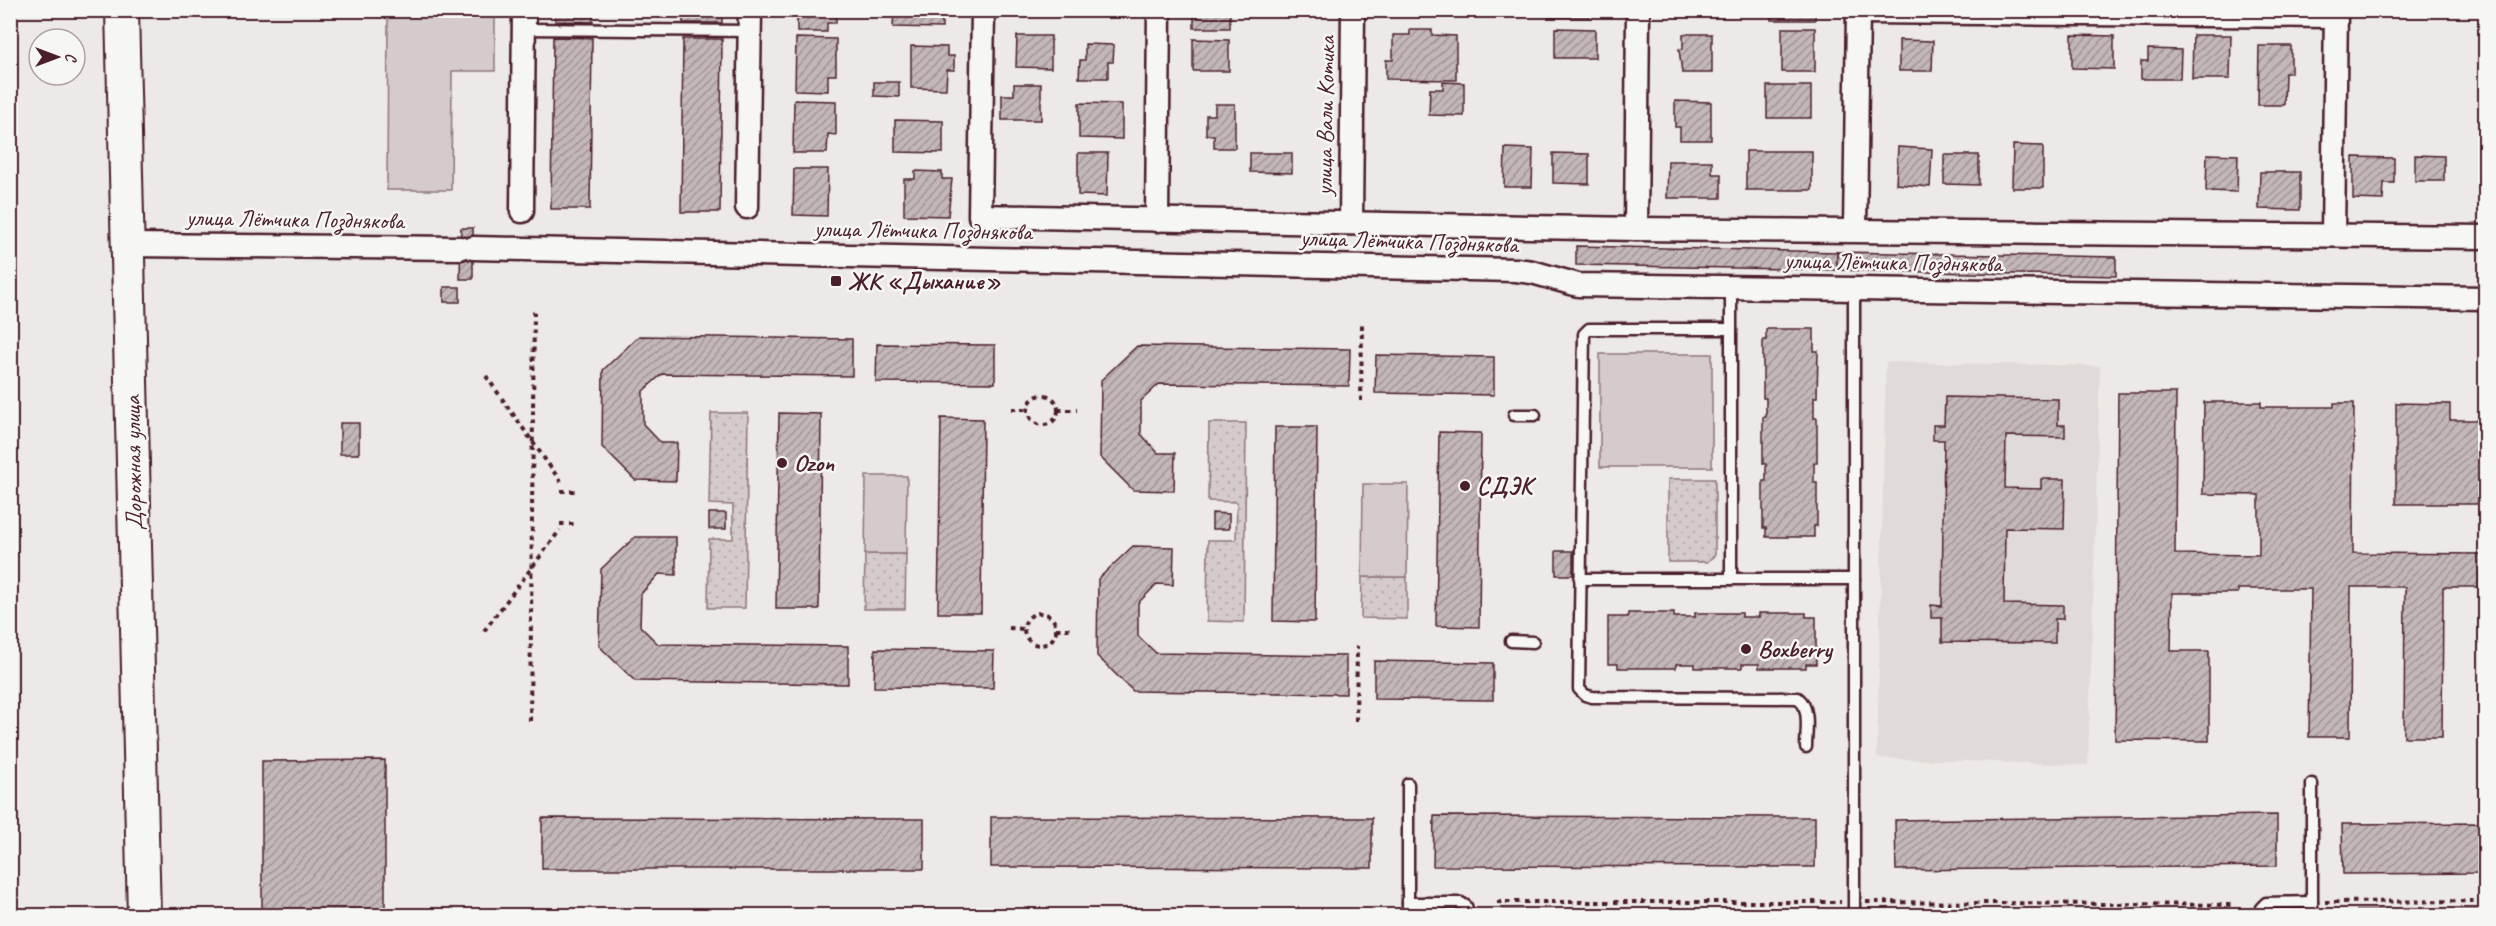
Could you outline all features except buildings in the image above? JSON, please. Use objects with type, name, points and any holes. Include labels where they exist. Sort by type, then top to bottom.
[{"type":"main road","name":"Дорожная улица","points":[[122,10],[144,915]]},
{"type":"street","name":"улица Лётчика Позднякова","points":[[983,10],[980,216],[1636,229],[1855,229],[2486,237]]},
{"type":"street","points":[[1157,220],[1159,10]]},
{"type":"street","name":"улица Вали Котика","points":[[1351,222],[1353,10]]},
{"type":"street","points":[[1636,229],[1638,10]]},
{"type":"street","points":[[1855,229],[1858,11],[2336,13],[2333,235]]},
{"type":"street","points":[[522,211],[524,20]]},
{"type":"street","points":[[747,207],[750,21]]},
{"type":"street","name":"улица Лётчика Позднякова","points":[[128,245],[467,248],[1516,270],[1532,272],[1578,285],[2486,298]]},
{"type":"lane","points":[[524,20],[750,21]]},
{"type":"lane","points":[[1731,287],[1731,579]]},
{"type":"lane","points":[[1854,289],[1854,915]]},
{"type":"lane","points":[[1731,328],[1595,328],[1589,329],[1584,334],[1580,688],[1585,695],[1592,697],[1798,698],[1806,711],[1806,747]]},
{"type":"lane","points":[[1514,415],[1535,416]]},
{"type":"lane","points":[[1580,579],[1854,579]]},
{"type":"lane","points":[[1511,641],[1533,642]]},
{"type":"lane","points":[[1408,784],[1408,915]]},
{"type":"lane","points":[[2312,784],[2312,915]]},
{"type":"lane","points":[[2260,915],[2260,908],[2266,903],[2312,902]]},
{"type":"lane","points":[[1408,903],[1461,903],[1466,906],[1469,915]]},
{"type":"path","points":[[530,721],[534,310]]},
{"type":"path","points":[[1361,401],[1362,324]]},
{"type":"path","points":[[486,376],[561,482]]},
{"type":"path","points":[[1040,394],[1053,398],[1058,410],[1052,422],[1040,425],[1029,416],[1027,409],[1033,397],[1040,394]]},
{"type":"path","points":[[1012,409],[1027,409]]},
{"type":"path","points":[[1058,410],[1077,410]]},
{"type":"path","points":[[561,491],[577,491]]},
{"type":"path","points":[[561,524],[576,524]]},
{"type":"path","points":[[484,631],[560,531]]},
{"type":"path","points":[[1036,613],[1050,616],[1056,629],[1054,636],[1043,645],[1029,641],[1024,629],[1025,622],[1036,613]]},
{"type":"path","points":[[1009,628],[1024,629]]},
{"type":"path","points":[[1056,629],[1074,629]]},
{"type":"path","points":[[1356,721],[1357,646]]},
{"type":"path","points":[[2312,902],[2486,901]]},
{"type":"shaded area","points":[[388,11],[495,11],[495,71],[452,71],[451,190],[387,190]]},
{"type":"shaded area","points":[[1600,354],[1712,354],[1712,467],[1600,467]]},
{"type":"shaded area","points":[[1886,362],[2100,366],[2088,765],[1877,758]]},
{"type":"shaded area","points":[[711,413],[748,413],[745,608],[708,608],[709,539],[733,539],[733,505],[709,504]]},
{"type":"shaded area","points":[[1209,423],[1246,423],[1244,622],[1207,621],[1208,540],[1236,540],[1237,502],[1208,501]]},
{"type":"shaded area","points":[[866,476],[907,476],[906,554],[865,554]]},
{"type":"shaded area","points":[[1668,479],[1715,479],[1715,555],[1707,562],[1668,562]]},
{"type":"shaded area","points":[[1363,484],[1408,484],[1407,577],[1362,577]]},
{"type":"shaded area","points":[[865,554],[906,554],[905,609],[864,609]]},
{"type":"shaded area","points":[[1362,577],[1407,577],[1407,619],[1361,618]]},
{"type":"shaded area","points":[[1503,910],[1836,913],[1836,915],[1503,916]]},
{"type":"shaded area","points":[[2357,910],[2485,910],[2486,915],[2357,916]]},
{"type":"shaded area","points":[[1878,912],[2106,913],[2106,915],[1878,916]]},
{"type":"place","name":"ЖК «Дыхание»","points":[[836,281]]},
{"type":"place","name":"Ozon","points":[[782,463]]},
{"type":"place","name":"СДЭК","points":[[1465,486]]},
{"type":"place","name":"Boxberry","points":[[1746,649]]}]
